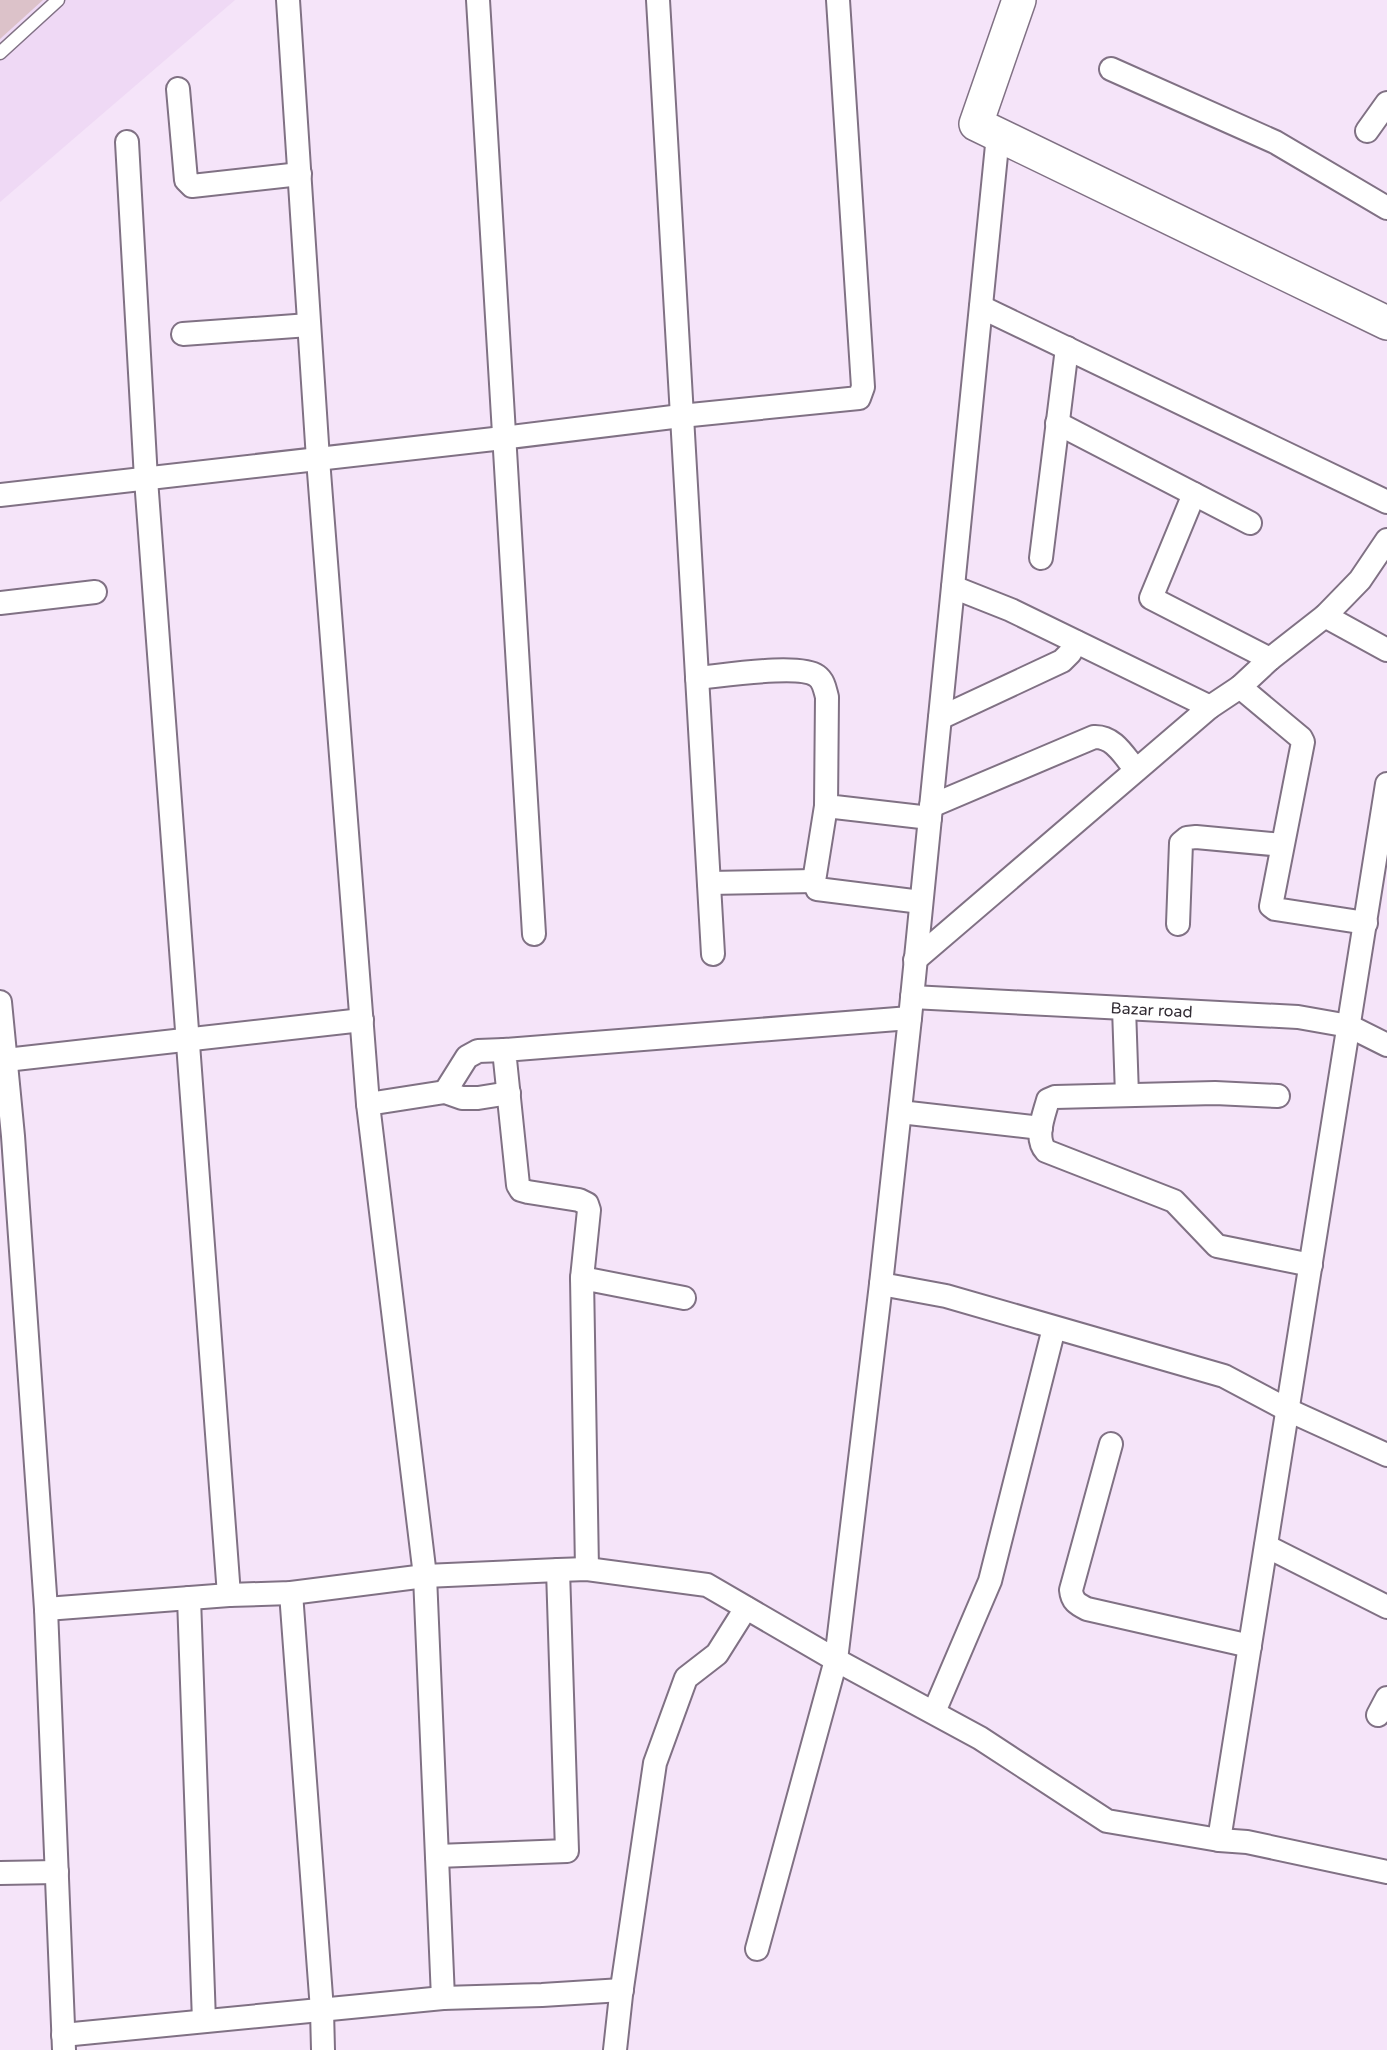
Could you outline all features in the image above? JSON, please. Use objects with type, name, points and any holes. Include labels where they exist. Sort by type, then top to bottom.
[{"type":"street","points":[[288,0],[318,459],[368,1104],[425,1576],[443,1998]]},
{"type":"street","points":[[477,0],[534,934]]},
{"type":"street","points":[[658,0],[713,954]]},
{"type":"street","points":[[0,495],[681,416],[859,398],[863,387],[838,0]]},
{"type":"street","points":[[1014,6],[976,124],[1387,323]]},
{"type":"street","points":[[1111,69],[1275,142],[1387,208]]},
{"type":"street","points":[[178,89],[188,184],[192,186],[300,174]]},
{"type":"street","points":[[1367,131],[1387,103]]},
{"type":"street","points":[[757,1949],[836,1660],[900,1112],[998,135]]},
{"type":"street","points":[[127,142],[146,479],[229,1595]]},
{"type":"street","points":[[981,307],[1387,502]]},
{"type":"street","points":[[183,334],[309,325]]},
{"type":"street","points":[[1041,558],[1067,348]]},
{"type":"street","points":[[1057,423],[1250,523]]},
{"type":"street","points":[[1194,494],[1150,598],[1270,659]]},
{"type":"street","points":[[915,960],[1210,707],[1240,687],[1270,659],[1325,616],[1360,580],[1387,540]]},
{"type":"street","points":[[953,588],[1011,610],[1210,707]]},
{"type":"street","points":[[0,603],[95,592]]},
{"type":"street","points":[[1325,616],[1387,650]]},
{"type":"street","points":[[940,718],[1062,661],[1076,642]]},
{"type":"street","points":[[697,678],[770,671],[800,671],[816,675],[823,683],[827,697],[826,806],[814,881],[817,889],[921,902]]},
{"type":"street","points":[[1240,687],[1303,742],[1271,906],[1275,909],[1366,922]]},
{"type":"street","points":[[826,806],[930,812],[1094,736],[1102,736],[1110,740],[1137,770]]},
{"type":"street","points":[[1219,1840],[1385,812],[1387,784]]},
{"type":"street","points":[[1178,924],[1181,843],[1187,838],[1282,845]]},
{"type":"street","points":[[709,883],[814,881]]},
{"type":"street","points":[[0,1002],[6,1060],[6,1137],[46,1609],[63,2043],[204,2021],[443,1998],[622,1990]]},
{"type":"street","name":"Bazar road","points":[[445,1092],[466,1057],[478,1050],[504,1050],[911,1008],[1124,1008],[1298,1017],[1349,1026],[1387,1045]]},
{"type":"street","points":[[1124,1008],[1126,1095]]},
{"type":"street","points":[[6,1060],[362,1020]]},
{"type":"street","points":[[504,1050],[518,1185],[521,1190],[584,1201],[588,1207],[582,1278],[587,1569]]},
{"type":"street","points":[[368,1104],[445,1092],[462,1098],[509,1093]]},
{"type":"street","points":[[1278,1096],[1215,1093],[1055,1096],[1048,1100],[1041,1128],[1041,1143],[1046,1151],[1173,1202],[1217,1246],[1311,1265]]},
{"type":"street","points":[[900,1112],[1041,1128]]},
{"type":"street","points":[[582,1278],[684,1298]]},
{"type":"street","points":[[881,1284],[946,1296],[1054,1329],[1224,1376],[1288,1410],[1385,1448]]},
{"type":"street","points":[[934,1712],[990,1581],[1054,1329]]},
{"type":"street","points":[[1111,1444],[1071,1590],[1072,1598],[1087,1609],[1250,1646]]},
{"type":"street","points":[[1266,1546],[1387,1608]]},
{"type":"street","points":[[46,1609],[229,1595],[291,1593],[425,1576],[558,1570],[587,1569],[707,1585],[836,1660],[981,1738],[1107,1821],[1219,1840],[1247,1842],[1387,1872]]},
{"type":"street","points":[[437,1856],[567,1851],[558,1570]]},
{"type":"street","points":[[291,1593],[323,2050]]},
{"type":"street","points":[[189,1598],[204,2021]]},
{"type":"street","points":[[615,2050],[655,1763],[686,1678],[717,1654],[746,1608]]},
{"type":"street","points":[[0,1873],[57,1872]]},
{"type":"lane","points":[[0,53],[58,0]]},
{"type":"shaded area","points":[[0,0],[235,0],[0,202]]},
{"type":"shaded area","points":[[0,0],[43,0],[0,39]]}]
